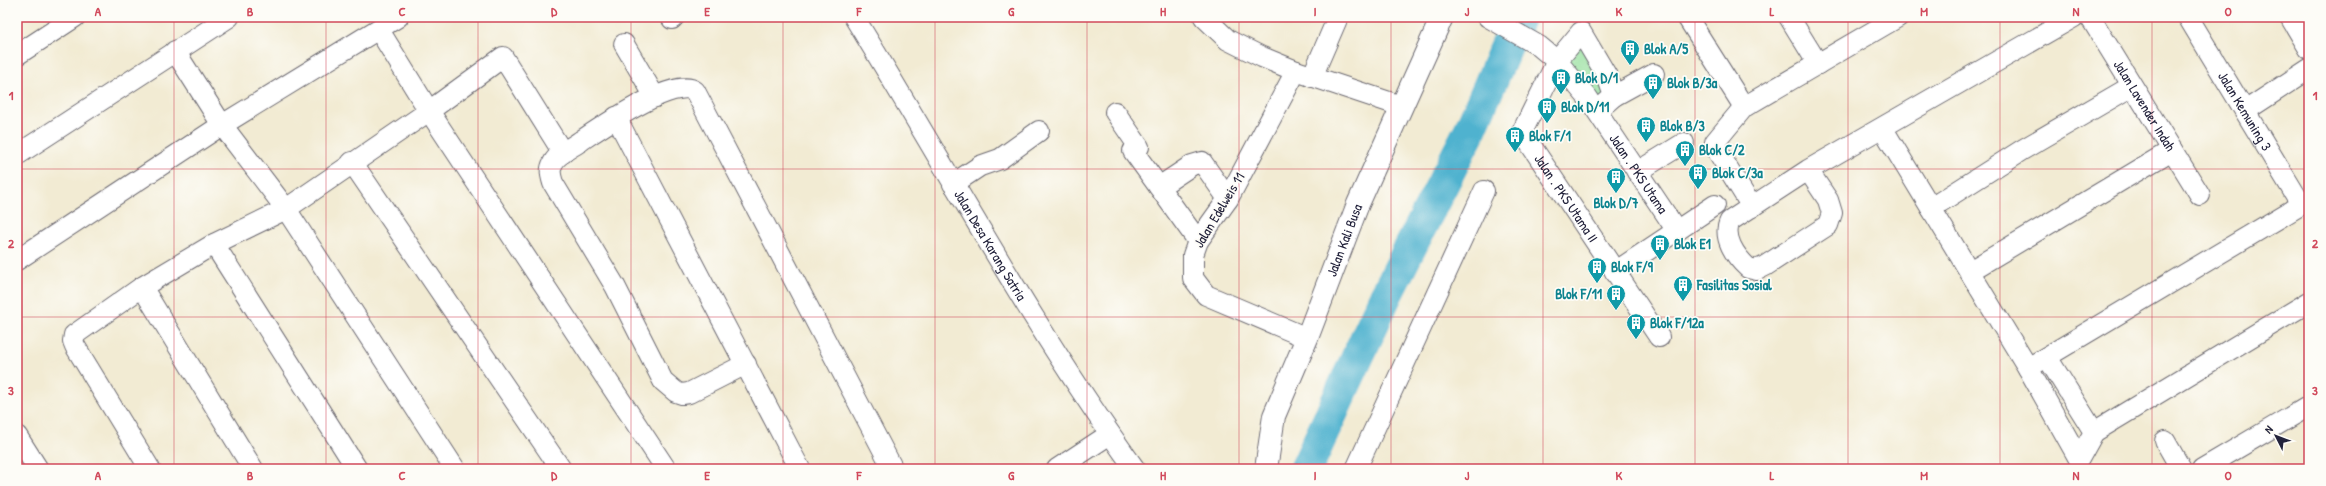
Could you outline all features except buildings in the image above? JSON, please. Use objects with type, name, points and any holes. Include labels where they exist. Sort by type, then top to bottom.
[{"type":"street","points":[[17,55],[74,17]]},
{"type":"street","points":[[17,155],[229,17]]},
{"type":"street","points":[[17,260],[222,125],[398,17]]},
{"type":"street","name":"Jalan Desa Karang Satria","points":[[854,17],[913,113],[1020,297],[1110,434],[1135,469]]},
{"type":"street","points":[[1204,17],[1228,40],[1304,74],[1401,106]]},
{"type":"street","name":"Jalan Edelweis 11","points":[[1307,338],[1206,294],[1193,278],[1193,255],[1198,241],[1228,199],[1338,17]]},
{"type":"street","name":"Jalan Kali Busa","points":[[1266,469],[1274,416],[1307,338],[1358,204],[1442,17]]},
{"type":"street","name":"Jalan . PKS Utama","points":[[1488,17],[1539,46],[1557,61],[1573,78],[1677,230]]},
{"type":"street","points":[[1687,17],[1744,107]]},
{"type":"street","points":[[1789,17],[1818,64]]},
{"type":"street","points":[[1808,170],[1828,200],[1832,213],[1828,225],[1757,270],[1748,268],[1742,263],[1729,242],[1726,229],[1730,221],[1808,170],[1884,129],[2074,17]]},
{"type":"street","name":"Jalan Lavender Indah","points":[[2090,17],[2200,195]]},
{"type":"street","name":"Jalan Kemuning 3","points":[[2188,17],[2245,111],[2305,202]]},
{"type":"street","points":[[2290,17],[2309,49]]},
{"type":"street","points":[[1752,207],[1718,152],[1715,142],[1744,107],[1895,18]]},
{"type":"street","points":[[379,30],[430,111],[666,469]]},
{"type":"street","points":[[1557,61],[1582,32],[1607,76],[1614,96]]},
{"type":"street","points":[[624,44],[655,97]]},
{"type":"street","points":[[175,51],[222,125],[286,209],[455,469]]},
{"type":"street","points":[[150,469],[72,341],[74,335],[142,287],[214,244],[286,209],[352,162],[430,111],[503,57],[563,153]]},
{"type":"street","name":"Jalan . PKS Utama II","points":[[1557,61],[1522,132],[1659,337]]},
{"type":"street","points":[[2245,111],[2309,69]]},
{"type":"street","points":[[1597,111],[1614,96],[1654,74]]},
{"type":"street","points":[[1931,208],[2022,150],[2132,86]]},
{"type":"street","points":[[746,364],[689,393],[682,394],[668,387],[659,373],[615,286],[553,183],[550,168],[557,157],[616,117],[655,97],[689,88],[694,91],[894,469]]},
{"type":"street","points":[[1115,112],[1139,147],[1133,151],[1160,186],[1198,241]]},
{"type":"street","points":[[616,117],[800,469]]},
{"type":"street","points":[[1884,129],[2028,368],[2081,464]]},
{"type":"street","points":[[953,184],[980,166],[1000,159],[1039,131]]},
{"type":"street","points":[[1637,172],[1684,143]]},
{"type":"street","points":[[1970,271],[2172,150]]},
{"type":"street","points":[[352,162],[561,469]]},
{"type":"street","points":[[1160,186],[1192,165],[1202,162],[1228,199]]},
{"type":"street","points":[[1356,469],[1484,191]]},
{"type":"street","points":[[2028,368],[2305,202]]},
{"type":"street","points":[[1616,272],[1715,205]]},
{"type":"street","points":[[214,244],[357,469]]},
{"type":"street","points":[[142,287],[253,469]]},
{"type":"street","points":[[2081,464],[2094,432],[2309,302]]},
{"type":"street","points":[[2047,357],[2094,432]]},
{"type":"street","points":[[2202,469],[2309,406]]},
{"type":"street","points":[[1057,469],[1110,434]]},
{"type":"street","points":[[17,436],[38,469]]},
{"type":"street","points":[[2164,441],[2181,469]]},
{"type":"green space","points":[[1581,32],[1614,96],[1597,111],[1557,61]]},
{"type":"waterway","points":[[1306,469],[1386,295],[1471,128],[1519,17]]},
{"type":"place","name":"Blok A/5","points":[[1630,66]]},
{"type":"place","name":"Blok D/1","points":[[1561,95]]},
{"type":"place","name":"Blok B/3a","points":[[1653,100]]},
{"type":"place","name":"Blok D/11","points":[[1547,124]]},
{"type":"place","name":"Blok B/3","points":[[1646,143]]},
{"type":"place","name":"Blok F/1","points":[[1515,153]]},
{"type":"place","name":"Blok C/2","points":[[1685,167]]},
{"type":"place","name":"Blok C/3a","points":[[1698,190]]},
{"type":"place","name":"Blok D/7","points":[[1616,194]]},
{"type":"place","name":"Blok E1","points":[[1660,261]]},
{"type":"place","name":"Blok F/9","points":[[1597,284]]},
{"type":"place","name":"Fasilitas Sosial","points":[[1683,302]]},
{"type":"place","name":"Blok F/11","points":[[1616,311]]},
{"type":"place","name":"Blok F/12a","points":[[1636,340]]}]
